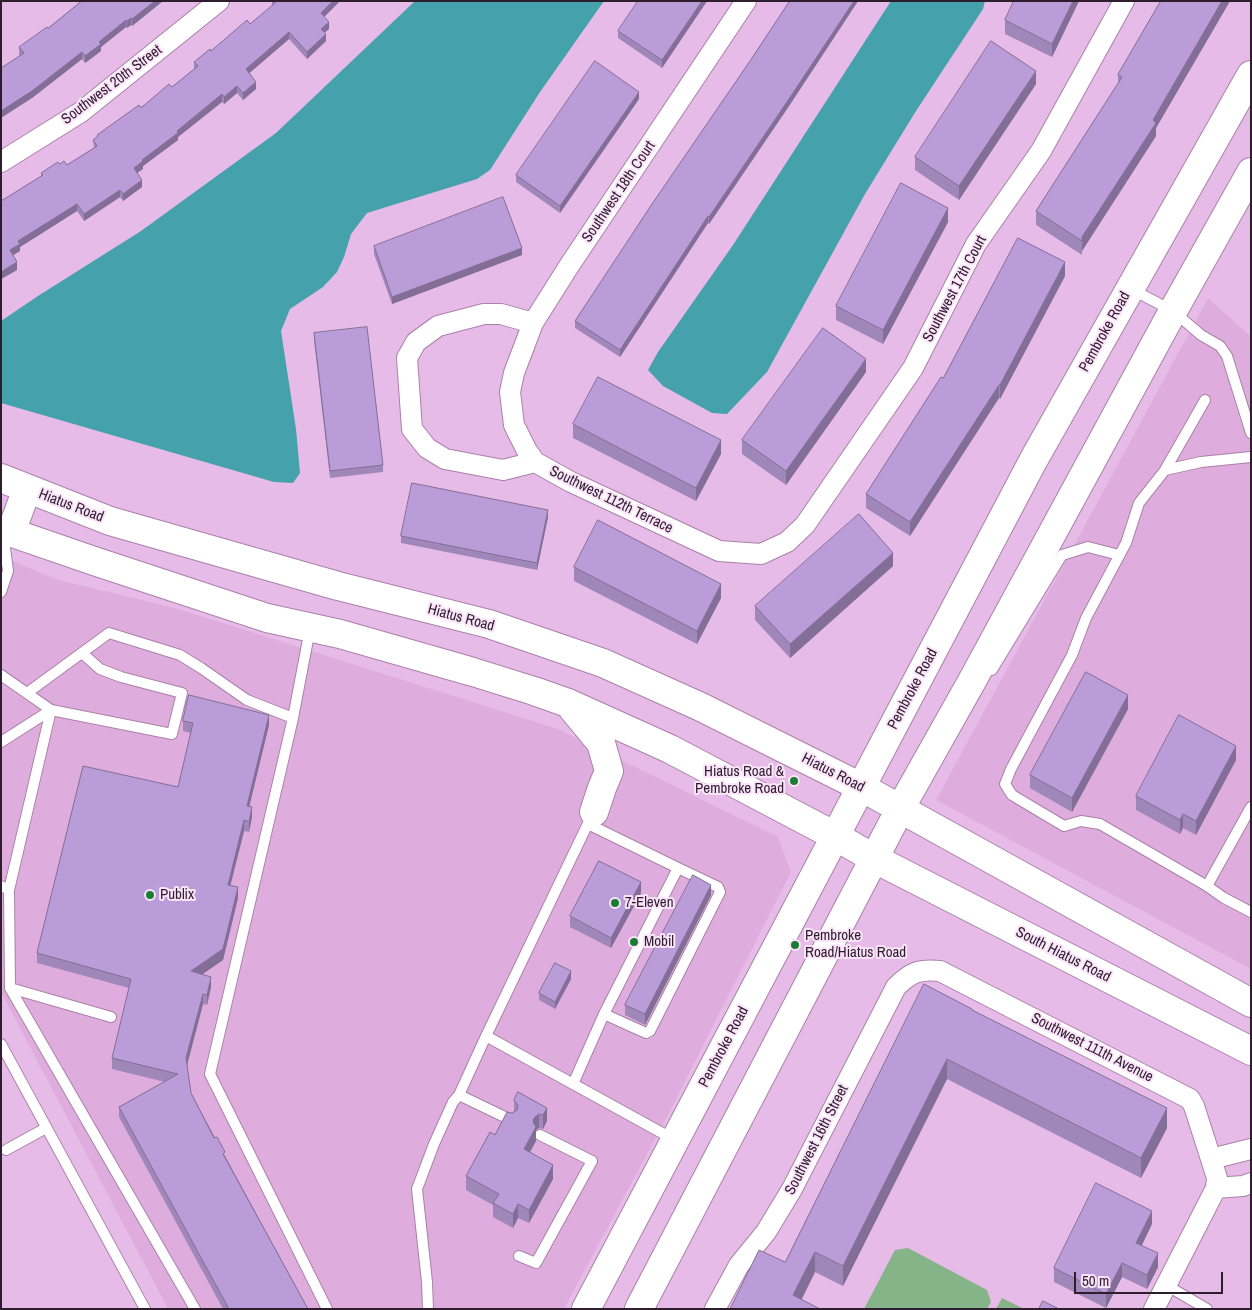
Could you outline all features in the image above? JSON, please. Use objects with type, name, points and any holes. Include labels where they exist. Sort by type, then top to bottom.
[{"type":"main road","name":"Pembroke Road","points":[[586,1309],[1034,458],[1251,75]]},
{"type":"main road","points":[[639,1309],[900,809],[1251,172]]},
{"type":"main road","name":"Hiatus Road","points":[[1,478],[110,521],[338,586],[489,624],[603,663],[701,707],[861,787],[900,809]]},
{"type":"main road","points":[[27,489],[5,540],[94,561],[268,618],[340,634],[463,669],[568,703],[670,749],[836,836],[875,859]]},
{"type":"main road","points":[[568,703],[601,743],[609,771],[591,818]]},
{"type":"main road","points":[[900,809],[1251,1003]]},
{"type":"main road","name":"South Hiatus Road","points":[[875,859],[1251,1051]]},
{"type":"street","name":"Southwest 20th Street","points":[[1,162],[81,112],[219,1]]},
{"type":"street","name":"Southwest 18th Court","points":[[510,392],[514,373],[533,323],[746,1]]},
{"type":"street","name":"Southwest 17th Court","points":[[760,554],[787,542],[805,525],[913,368],[976,244],[1041,151],[1124,1]]},
{"type":"street","points":[[533,323],[501,314],[484,314],[438,326],[416,342],[407,358],[412,429],[426,448],[445,459],[503,470],[535,462]]},
{"type":"street","name":"Southwest 112th Terrace","points":[[510,392],[514,425],[527,451],[535,462],[571,482],[718,551],[760,554]]},
{"type":"street","name":"Southwest 111th Avenue","points":[[917,972],[928,970],[940,971],[1190,1099],[1194,1106],[1217,1183]]},
{"type":"street","name":"Southwest 16th Street","points":[[715,1309],[739,1265],[766,1232],[792,1189],[896,987],[906,978],[917,972]]},
{"type":"street","points":[[1211,1159],[1251,1149]]},
{"type":"street","points":[[1154,1309],[1217,1183],[1243,1186],[1251,1183]]},
{"type":"lane","points":[[1130,289],[1173,311],[1200,335],[1220,346],[1227,356],[1251,433]]},
{"type":"lane","points":[[1204,400],[1164,470],[1139,503],[1126,544],[1086,618],[1072,655],[1011,769],[1005,784],[1012,795],[1064,826],[1081,821],[1100,824],[1251,912]]},
{"type":"lane","points":[[1164,470],[1201,462],[1251,458]]},
{"type":"lane","points":[[1,592],[8,571],[5,540]]},
{"type":"lane","points":[[972,681],[990,674],[1062,554],[1088,547],[1119,555]]},
{"type":"lane","points":[[310,628],[293,718],[210,1074],[327,1309]]},
{"type":"lane","points":[[27,693],[109,633],[180,655],[247,700],[293,718]]},
{"type":"lane","points":[[1,675],[51,710],[172,734],[182,694],[121,677],[100,669],[82,653]]},
{"type":"lane","points":[[1,742],[51,710]]},
{"type":"lane","points":[[51,710],[5,888],[10,988],[195,1309]]},
{"type":"lane","points":[[1207,886],[1251,807]]},
{"type":"lane","points":[[428,1309],[417,1189],[453,1102],[459,1095],[591,818],[678,868],[718,887],[720,892],[650,1031],[646,1033],[604,1014]]},
{"type":"lane","points":[[572,1084],[604,1014],[678,868]]},
{"type":"lane","points":[[10,988],[111,1017]]},
{"type":"lane","points":[[486,1036],[675,1140]]},
{"type":"lane","points":[[1,1044],[145,1309]]},
{"type":"lane","points":[[459,1095],[510,1120]]},
{"type":"lane","points":[[6,1150],[46,1128]]},
{"type":"lane","points":[[519,1256],[536,1263],[592,1161],[540,1135]]},
{"type":"lane","points":[[1166,1286],[1207,1309]]},
{"type":"shaded area","points":[[415,1],[604,1],[540,92],[490,170],[477,179],[367,213],[351,234],[337,272],[323,287],[290,309],[281,331],[296,429],[300,473],[293,483],[274,482],[1,403],[1,321],[141,231],[276,133]]},
{"type":"shaded area","points":[[891,1],[985,1],[983,9],[916,111],[865,194],[767,372],[727,414],[712,413],[663,386],[648,370],[658,352],[733,245]]},
{"type":"shaded area","points":[[1208,298],[1249,335],[1251,340],[1251,969],[936,800]]},
{"type":"shaded area","points":[[1,556],[58,580],[175,608],[558,729],[778,837],[791,872],[670,1111],[564,1309],[168,1309],[1,992]]},
{"type":"shaded area","points":[[908,1248],[987,1290],[991,1302],[987,1309],[864,1309],[895,1250]]},
{"type":"shaded area","points":[[1002,1298],[1024,1309],[996,1309]]},
{"type":"building","points":[[82,1],[155,1],[132,19],[126,20],[99,42],[101,44],[85,56],[82,52],[32,91],[1,111],[1,68],[24,53],[19,47],[48,28]]},
{"type":"building","points":[[273,1],[333,1],[321,13],[329,22],[321,29],[326,34],[307,52],[289,32],[246,69],[256,82],[243,93],[237,86],[224,97],[222,94],[177,131],[178,133],[134,168],[142,180],[123,194],[120,190],[84,214],[77,204],[18,241],[20,244],[10,250],[17,262],[1,272],[1,201],[43,175],[41,173],[58,162],[60,164],[64,161],[67,165],[97,146],[93,140],[97,135],[139,105],[141,108],[169,84],[172,87],[198,66],[194,62],[210,49],[211,51],[247,20],[250,24],[275,3]]},
{"type":"building","points":[[638,1],[702,1],[662,60],[618,31]]},
{"type":"building","points":[[790,1],[854,1],[708,216],[620,350],[575,321]]},
{"type":"building","points":[[1014,1],[1073,1],[1052,44],[1005,20]]},
{"type":"building","points":[[1161,1],[1222,1],[1153,120],[1156,123],[1082,237],[1082,241],[1036,211],[1122,77],[1118,75]]},
{"type":"building","points":[[991,41],[1036,71],[959,186],[915,157]]},
{"type":"building","points":[[595,61],[639,92],[560,206],[516,175]]},
{"type":"building","points":[[901,183],[948,208],[883,330],[836,306]]},
{"type":"building","points":[[503,197],[522,248],[392,297],[374,246]]},
{"type":"building","points":[[1018,238],[1065,262],[1000,385],[910,522],[866,494],[941,377],[943,378]]},
{"type":"building","points":[[367,327],[383,465],[330,471],[314,333]]},
{"type":"building","points":[[823,328],[866,359],[786,471],[742,440]]},
{"type":"building","points":[[598,377],[721,440],[696,488],[573,424]]},
{"type":"building","points":[[412,483],[548,510],[537,563],[401,536]]},
{"type":"building","points":[[859,514],[893,553],[790,644],[755,606]]},
{"type":"building","points":[[598,520],[721,584],[697,631],[574,567]]},
{"type":"building","points":[[1086,672],[1128,695],[1072,798],[1030,775]]},
{"type":"building","points":[[189,695],[269,715],[247,806],[252,807],[249,822],[244,820],[228,885],[238,887],[223,949],[191,971],[211,977],[207,995],[203,994],[186,1058],[191,1093],[214,1138],[217,1137],[225,1152],[223,1154],[308,1309],[229,1309],[119,1107],[178,1074],[112,1058],[131,979],[37,953],[83,766],[178,787],[193,723],[183,721]]},
{"type":"building","points":[[1179,715],[1236,746],[1196,821],[1183,814],[1180,820],[1136,796]]},
{"type":"building","points":[[599,861],[641,882],[611,938],[570,916]]},
{"type":"building","points":[[693,875],[711,885],[645,1014],[625,1005]]},
{"type":"building","points":[[555,963],[571,971],[555,1002],[539,993]]},
{"type":"building","points":[[924,984],[1167,1108],[1141,1158],[947,1059],[843,1266],[815,1252],[793,1295],[820,1309],[730,1309],[759,1250],[785,1262]]},
{"type":"building","points":[[518,1092],[547,1108],[543,1115],[539,1114],[534,1118],[533,1122],[536,1127],[524,1149],[553,1165],[529,1210],[518,1204],[513,1214],[493,1203],[499,1194],[466,1176],[490,1132],[495,1135],[507,1112],[512,1113],[517,1110],[518,1105],[514,1100]]},
{"type":"building","points":[[1096,1183],[1152,1211],[1136,1243],[1158,1253],[1147,1275],[1122,1263],[1106,1294],[1054,1268]]},
{"type":"building","points":[[1043,1301],[1059,1309],[1039,1309]]},
{"type":"place","name":"Hiatus Road & Pembroke Road","points":[[794,781]]},
{"type":"place","name":"Publix","points":[[150,895]]},
{"type":"place","name":"7-Eleven","points":[[615,903]]},
{"type":"place","name":"Mobil","points":[[634,942]]},
{"type":"place","name":"Pembroke Road/Hiatus Road","points":[[795,945]]}]
